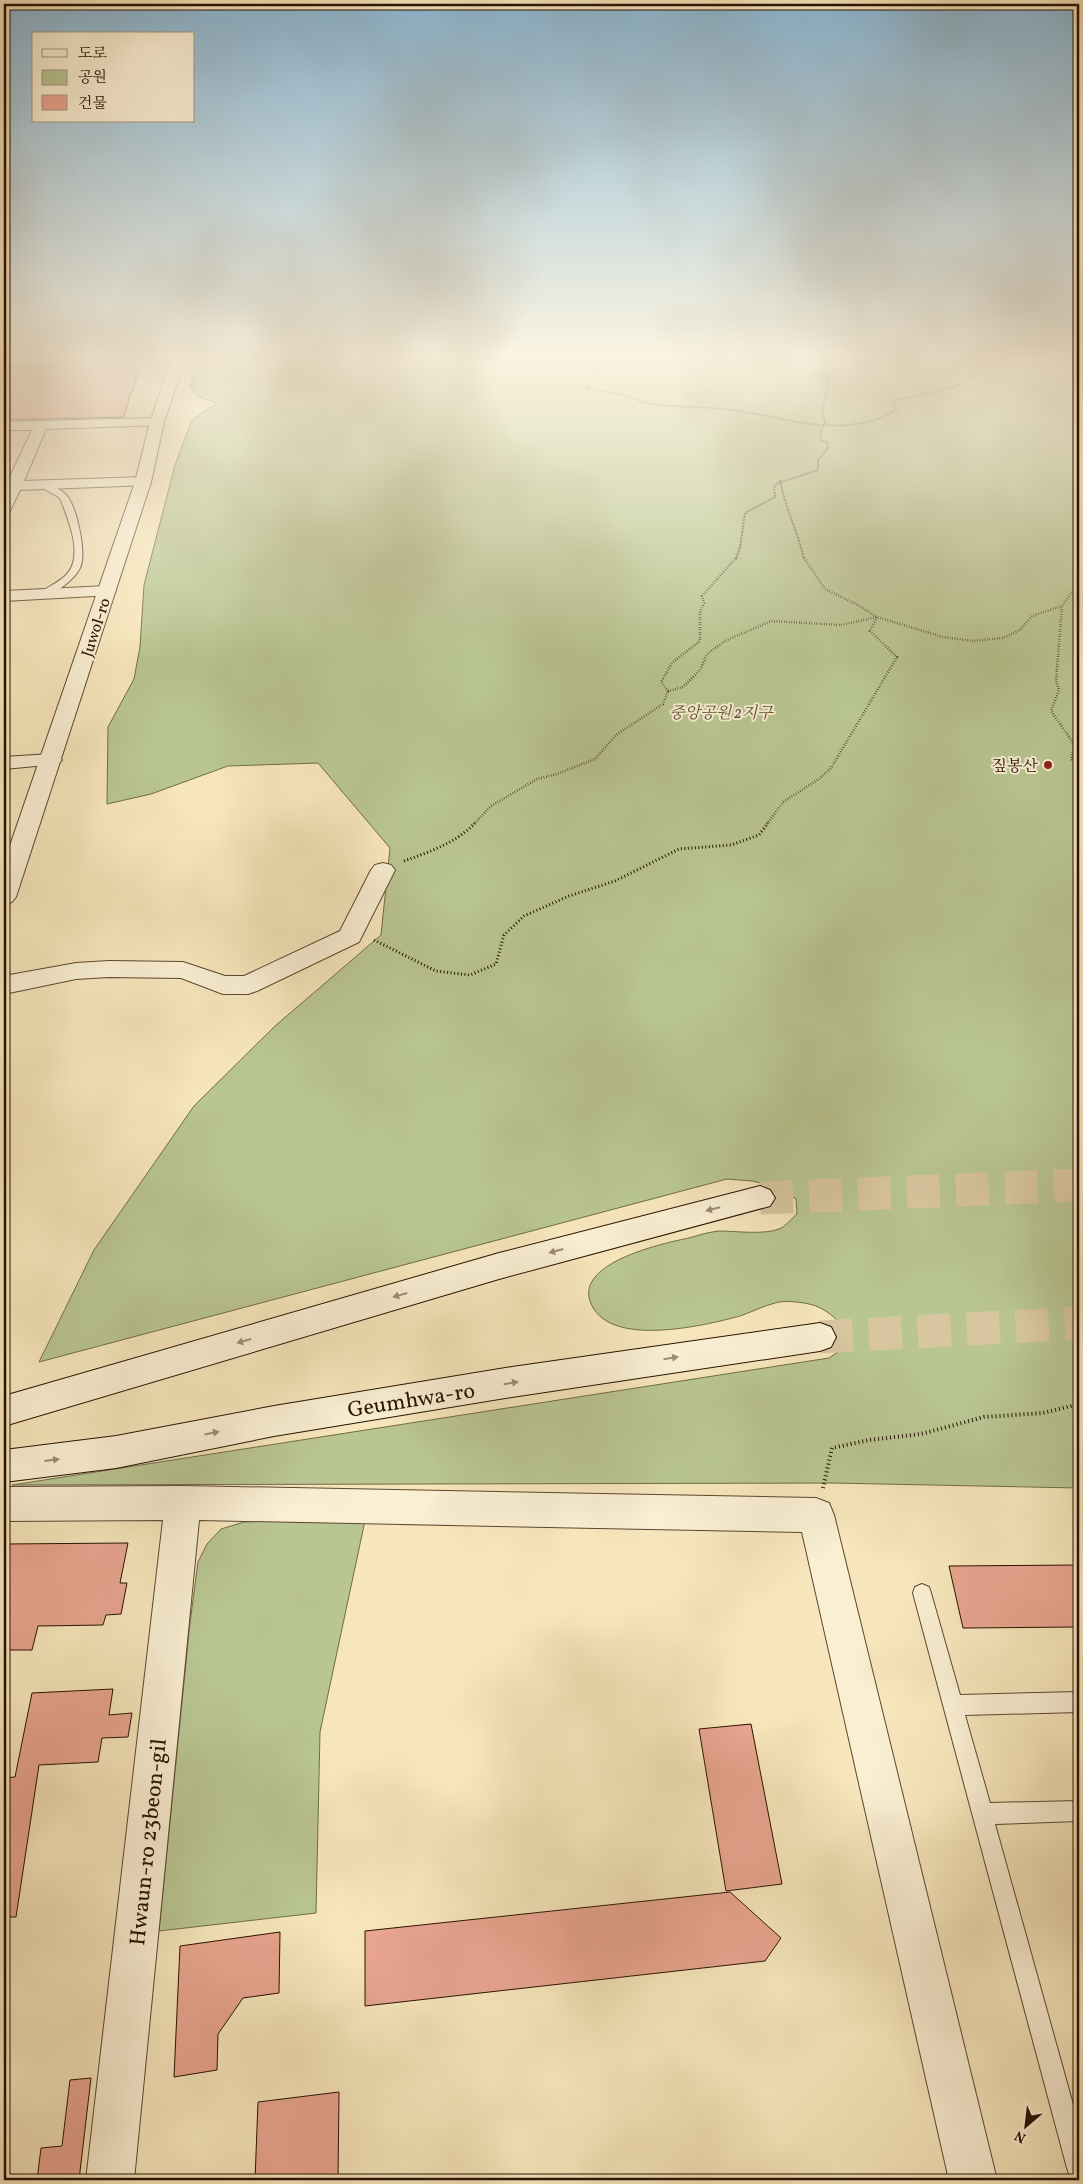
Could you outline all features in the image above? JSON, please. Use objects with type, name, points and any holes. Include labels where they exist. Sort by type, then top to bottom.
[{"type":"street","points":[[4,508],[13,481],[26,456]]},
{"type":"street","name":"Juwol-ro","points":[[4,897],[143,482],[149,456]]},
{"type":"street","points":[[13,481],[44,485],[143,482]]},
{"type":"street","points":[[4,596],[107,591]]},
{"type":"street","points":[[4,763],[51,760]]},
{"type":"street","points":[[4,985],[41,980],[76,971],[110,968],[183,970],[223,985],[248,985],[350,936],[383,870]]},
{"type":"street","points":[[4,1412],[499,1266],[760,1198]]},
{"type":"street","name":"Geumhwa-ro","points":[[4,1466],[116,1452],[284,1419],[512,1382],[820,1337]]},
{"type":"street","points":[[4,1504],[183,1503],[816,1515],[973,2180]]},
{"type":"street","name":"Hwaun-ro 23beon-gil","points":[[110,2180],[183,1503]]},
{"type":"lane","points":[[44,485],[64,497],[74,529],[80,558],[72,575],[44,594]]},
{"type":"lane","points":[[922,1593],[1079,2168]]},
{"type":"lane","points":[[953,1705],[1079,1702]]},
{"type":"lane","points":[[982,1814],[1079,1810]]},
{"type":"path","points":[[668,691],[661,682],[664,672],[670,663],[693,649],[700,641],[700,612],[704,603],[702,596],[736,559],[740,549],[742,520],[745,513],[775,497],[774,487],[780,480],[811,474],[818,470],[818,460],[821,456]]},
{"type":"path","points":[[780,480],[784,502],[801,544],[804,559],[826,589],[858,605],[877,618],[943,637],[973,641],[1003,638],[1020,630],[1032,616],[1062,606]]},
{"type":"path","points":[[1079,508],[1074,513],[1079,522]]},
{"type":"path","points":[[1079,582],[1075,589],[1065,598],[1062,606],[1056,681],[1059,690],[1051,711],[1072,741],[1074,747],[1071,759],[1079,768]]},
{"type":"path","points":[[383,870],[430,852],[451,841],[472,826],[491,806],[537,778],[557,774],[595,759],[616,735],[662,704],[668,691],[683,686],[700,670],[707,654],[725,641],[771,621],[841,625],[877,618]]},
{"type":"path","points":[[350,936],[363,936],[393,948],[436,971],[470,975],[496,964],[504,935],[524,916],[570,896],[615,881],[679,849],[731,846],[759,835],[783,802],[819,779],[831,768],[897,657],[870,631],[877,618]]},
{"type":"path","points":[[816,1515],[832,1448],[869,1440],[921,1434],[984,1417],[1043,1413],[1079,1404]]},
{"type":"green space","name":"중앙공원 2지구","points":[[178,456],[1079,456],[1079,1488],[832,1483],[12,1485],[829,1358],[845,1347],[848,1332],[826,1311],[809,1304],[792,1302],[775,1303],[740,1316],[703,1325],[657,1330],[635,1329],[615,1325],[600,1316],[590,1301],[589,1287],[596,1275],[609,1265],[661,1244],[712,1232],[773,1231],[784,1226],[797,1214],[796,1199],[778,1187],[752,1181],[727,1179],[39,1362],[94,1250],[194,1106],[275,1026],[381,935],[390,848],[318,763],[228,766],[151,794],[107,804],[108,727],[134,679],[140,647],[144,585]]},
{"type":"green space","points":[[366,1516],[320,1732],[316,1913],[159,1931],[190,1623],[198,1562],[207,1544],[221,1529],[244,1522]]},
{"type":"building","points":[[128,1543],[120,1583],[127,1583],[121,1614],[106,1615],[103,1625],[38,1626],[32,1650],[4,1650],[4,1544]]},
{"type":"building","points":[[1079,1565],[1079,1627],[963,1628],[949,1566]]},
{"type":"building","points":[[113,1689],[109,1715],[132,1713],[128,1737],[102,1738],[98,1762],[39,1765],[16,1917],[4,1917],[4,1778],[15,1777],[32,1693]]},
{"type":"building","points":[[751,1724],[782,1884],[726,1891],[699,1729]]},
{"type":"building","points":[[730,1892],[781,1938],[765,1961],[365,2006],[365,1931]]},
{"type":"building","points":[[280,1932],[279,1993],[243,1998],[218,2034],[217,2070],[174,2077],[180,1946]]},
{"type":"building","points":[[91,2078],[79,2180],[37,2180],[41,2148],[62,2146],[70,2080]]},
{"type":"building","points":[[339,2092],[338,2180],[255,2180],[258,2102]]},
{"type":"tunnel","points":[[760,1198],[1079,1185]]},
{"type":"tunnel","points":[[820,1337],[1079,1323]]},
{"type":"place","name":"짚봉산","points":[[1048,765]]}]
